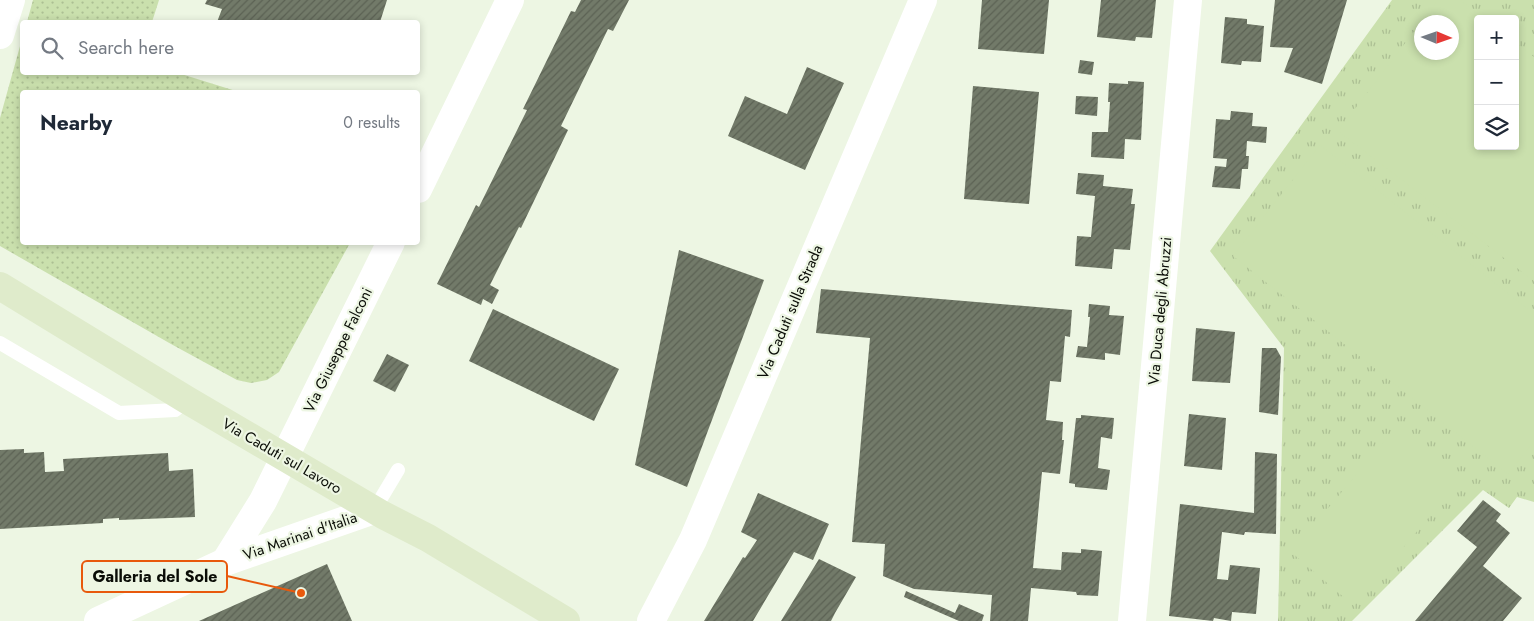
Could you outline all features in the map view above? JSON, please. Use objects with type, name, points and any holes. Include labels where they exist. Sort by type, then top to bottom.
[{"type":"main road","name":"Via Caduti sul Lavoro","points":[[0,286],[187,400],[374,510],[428,538],[566,621]]},
{"type":"street","points":[[0,35],[10,0]]},
{"type":"street","points":[[420,185],[510,0]]},
{"type":"street","name":"Via Caduti sulla Strada","points":[[651,621],[693,540],[923,0]]},
{"type":"street","name":"Via Duca degli Abruzzi","points":[[1132,621],[1188,0]]},
{"type":"street","name":"Via Giuseppe Falconi","points":[[285,457],[390,245]]},
{"type":"street","name":"Via Marinai d'Italia","points":[[225,562],[262,501],[285,457]]},
{"type":"street","name":"Via Marinai d'Italia","points":[[98,621],[225,562],[374,510]]},
{"type":"lane","points":[[0,343],[119,412],[175,410],[187,400]]},
{"type":"lane","points":[[374,510],[398,470]]},
{"type":"green space","points":[[33,0],[159,0],[153,20],[28,20]]},
{"type":"green space","points":[[1392,0],[1534,0],[1534,502],[1517,497],[1509,508],[1483,490],[1352,621],[1278,621],[1284,348],[1210,251]]},
{"type":"green space","points":[[1438,0],[1460,0],[1479,15],[1474,15],[1474,150],[1519,150],[1519,45],[1534,57],[1534,281],[1338,131],[1414,31],[1414,60],[1459,60],[1459,15],[1427,15]]},
{"type":"green space","points":[[20,46],[20,75],[184,75],[233,90],[20,90],[20,245],[349,245],[279,372],[267,380],[251,383],[237,380],[0,246],[0,118]]},
{"type":"green space","points":[[1320,145],[1534,314],[1534,441],[1508,474],[1233,256]]},
{"type":"green space","points":[[1394,430],[1457,484],[1354,606],[1291,552]]},
{"type":"building","points":[[207,0],[387,0],[381,20],[218,20],[222,9],[205,4]]},
{"type":"building","points":[[581,0],[629,0],[613,31],[608,29],[561,126],[568,130],[521,228],[519,227],[490,285],[499,290],[492,304],[483,299],[481,305],[437,284],[476,205],[479,207],[527,110],[523,109],[571,11],[575,12]]},
{"type":"building","points":[[982,0],[1049,0],[1044,54],[978,49]]},
{"type":"building","points":[[1101,0],[1156,0],[1152,38],[1136,37],[1135,41],[1097,37]]},
{"type":"building","points":[[1275,0],[1347,0],[1322,84],[1284,72],[1293,48],[1270,47]]},
{"type":"building","points":[[1225,17],[1247,19],[1247,24],[1264,26],[1261,62],[1242,61],[1241,65],[1221,63]]},
{"type":"building","points":[[1080,60],[1094,62],[1092,75],[1078,73]]},
{"type":"building","points":[[807,67],[844,83],[805,170],[728,136],[745,96],[787,114]]},
{"type":"building","points":[[1128,81],[1144,82],[1141,140],[1125,139],[1124,159],[1091,157],[1092,132],[1108,132],[1109,83],[1128,84]]},
{"type":"building","points":[[973,86],[1039,92],[1029,204],[964,199]]},
{"type":"building","points":[[1076,96],[1098,97],[1097,116],[1075,114]]},
{"type":"building","points":[[1231,111],[1253,113],[1252,126],[1267,127],[1266,143],[1247,141],[1246,156],[1249,156],[1248,169],[1242,169],[1240,189],[1212,187],[1215,166],[1226,167],[1227,159],[1213,158],[1216,119],[1230,120]]},
{"type":"building","points":[[1078,173],[1104,175],[1103,186],[1133,189],[1131,204],[1135,204],[1130,250],[1114,249],[1112,269],[1075,266],[1077,236],[1091,237],[1095,196],[1076,194]]},
{"type":"building","points":[[679,250],[764,280],[687,487],[635,465]]},
{"type":"building","points":[[821,289],[1072,310],[1070,337],[1065,336],[1061,382],[1050,381],[1046,420],[1063,422],[1062,440],[1064,440],[1060,474],[1042,472],[1033,568],[1061,570],[1062,552],[1081,553],[1081,549],[1102,551],[1098,596],[1031,588],[1028,621],[990,621],[992,595],[914,589],[883,576],[885,544],[852,542],[870,338],[816,333]]},
{"type":"building","points":[[1089,304],[1110,306],[1109,315],[1124,316],[1120,355],[1105,353],[1105,360],[1076,357],[1078,346],[1087,347],[1090,317],[1088,317]]},
{"type":"building","points":[[493,309],[619,369],[594,421],[469,361]]},
{"type":"building","points":[[1196,328],[1235,332],[1230,383],[1192,381]]},
{"type":"building","points":[[1262,348],[1276,348],[1281,357],[1278,415],[1259,412]]},
{"type":"building","points":[[387,354],[409,365],[395,392],[373,381]]},
{"type":"building","points":[[1189,414],[1226,418],[1222,470],[1184,466]]},
{"type":"building","points":[[1081,415],[1114,418],[1112,439],[1101,437],[1098,468],[1110,470],[1107,490],[1075,487],[1075,484],[1069,483],[1076,418],[1081,418]]},
{"type":"building","points":[[24,449],[24,453],[44,452],[45,472],[64,471],[63,459],[168,453],[169,471],[193,469],[195,517],[119,520],[119,518],[103,519],[103,523],[0,529],[0,450]]},
{"type":"building","points":[[1255,452],[1277,454],[1276,534],[1245,532],[1244,535],[1222,532],[1217,579],[1228,580],[1230,565],[1260,568],[1256,614],[1232,612],[1231,621],[1214,618],[1213,621],[1169,616],[1180,504],[1254,513]]},
{"type":"building","points":[[758,493],[829,524],[813,560],[794,552],[753,621],[704,621],[743,557],[745,558],[757,540],[741,532]]},
{"type":"building","points":[[1483,500],[1501,514],[1496,521],[1510,533],[1483,566],[1522,598],[1503,621],[1415,621],[1477,547],[1457,531]]},
{"type":"building","points":[[819,559],[856,577],[831,621],[781,621]]},
{"type":"building","points":[[327,564],[352,621],[199,621]]},
{"type":"building","points":[[906,591],[955,613],[959,604],[984,615],[982,621],[959,621],[904,597]]},
{"type":"place","name":"Galleria del Sole","points":[[301,593]]}]
